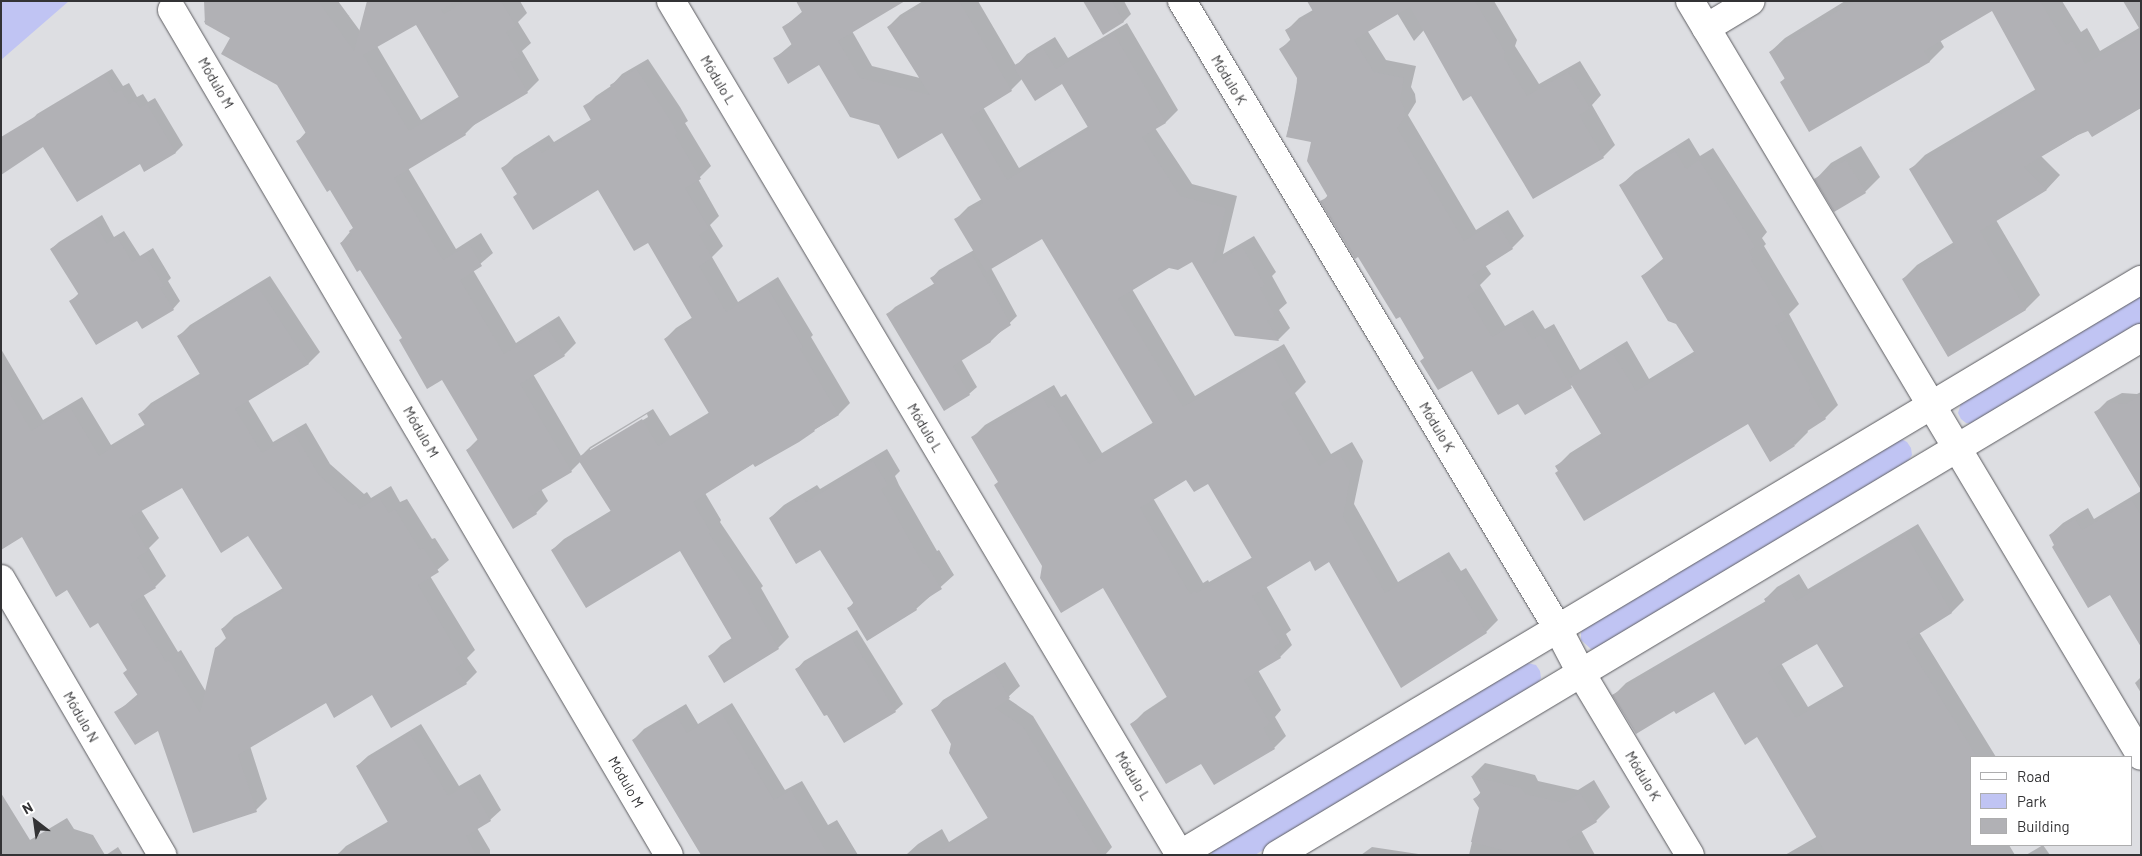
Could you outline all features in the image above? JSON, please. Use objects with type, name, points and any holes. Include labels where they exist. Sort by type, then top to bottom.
[{"type":"street","name":"Módulo L","points":[[671,1],[1179,855]]},
{"type":"street","name":"Módulo K","points":[[1182,1],[1557,627],[1581,673],[1690,855]]},
{"type":"street","points":[[1690,1],[2141,756]]},
{"type":"street","points":[[1706,28],[1751,1]]},
{"type":"street","name":"Módulo M","points":[[172,10],[670,855]]},
{"type":"street","points":[[1179,855],[1929,404],[2141,280]]},
{"type":"street","points":[[1277,855],[1955,447],[2141,338]]},
{"type":"street","name":"Módulo N","points":[[1,579],[162,855]]},
{"type":"green space","points":[[1,1],[69,1],[1,60]]},
{"type":"green space","points":[[2141,293],[2141,324],[1972,424],[1966,423],[1961,419],[1958,413],[1962,400]]},
{"type":"green space","points":[[1901,439],[1907,442],[1911,448],[1912,455],[1908,461],[1599,649],[1591,649],[1581,640],[1581,633],[1584,627]]},
{"type":"green space","points":[[1523,662],[1536,665],[1540,671],[1541,678],[1537,684],[1255,855],[1211,855],[1213,850]]},
{"type":"building","points":[[204,1],[318,1],[354,51],[367,1],[456,1],[441,10],[444,14],[465,1],[501,1],[516,26],[506,32],[520,56],[510,62],[528,93],[464,131],[466,135],[394,178],[443,260],[469,244],[482,266],[460,280],[504,354],[547,327],[565,356],[520,384],[572,472],[528,498],[537,514],[513,529],[466,450],[479,442],[442,380],[427,389],[399,340],[402,338],[360,270],[357,272],[340,243],[352,236],[349,231],[353,228],[330,190],[327,192],[296,141],[307,135],[277,85],[221,54],[230,38],[205,24]],"holes":[[[416,25],[460,99],[409,131],[363,55]]]},
{"type":"building","points":[[796,1],[905,1],[838,41],[860,78],[930,95],[887,27],[929,1],[959,1],[1012,91],[970,117],[1007,180],[1089,129],[1062,84],[1035,101],[1013,66],[1043,48],[1056,69],[1114,34],[1166,123],[1142,137],[1180,196],[1226,208],[1212,264],[1242,247],[1265,285],[1260,288],[1275,316],[1267,321],[1279,341],[1235,336],[1192,262],[1178,270],[1169,268],[1118,299],[1183,407],[1272,355],[1295,395],[1281,403],[1319,466],[1339,453],[1351,474],[1343,517],[1385,593],[1436,563],[1448,582],[1453,579],[1487,633],[1401,688],[1329,562],[1315,571],[1310,561],[1252,596],[1280,643],[1274,646],[1281,658],[1244,680],[1270,723],[1263,728],[1275,749],[1214,785],[1201,764],[1166,784],[1130,724],[1168,699],[1103,588],[1061,613],[1040,578],[1042,566],[994,485],[998,482],[971,437],[1042,396],[1048,408],[1053,405],[1089,464],[1154,425],[1042,239],[986,272],[954,219],[983,203],[942,133],[898,159],[879,125],[850,117],[819,65],[788,84],[773,58],[793,47],[782,27],[803,14]],"holes":[[[1186,480],[1194,492],[1208,484],[1253,560],[1197,593],[1196,591],[1190,594],[1140,508]]]},
{"type":"building","points":[[1083,1],[1112,1],[1124,22],[1103,35]]},
{"type":"building","points":[[1307,1],[1475,1],[1505,52],[1504,58],[1527,96],[1568,72],[1590,108],[1579,115],[1604,158],[1533,199],[1471,96],[1463,101],[1410,7],[1354,40],[1374,72],[1404,78],[1400,99],[1404,107],[1405,116],[1397,128],[1464,241],[1496,221],[1513,249],[1472,275],[1480,287],[1467,296],[1492,337],[1521,321],[1532,340],[1541,335],[1572,388],[1525,415],[1518,404],[1498,415],[1472,371],[1438,390],[1420,361],[1424,358],[1400,317],[1396,319],[1358,257],[1355,259],[1320,201],[1328,197],[1307,161],[1311,142],[1286,137],[1296,97],[1297,78],[1279,49],[1291,41],[1285,30],[1314,13]]},
{"type":"building","points":[[1855,1],[2040,1],[2066,45],[2072,41],[2085,64],[2141,32],[2141,108],[2092,137],[2088,131],[2078,135],[2024,167],[2047,190],[1980,231],[2026,310],[1948,357],[1902,279],[1955,246],[1909,169],[2037,93],[1992,11],[1924,51],[1930,62],[1809,132],[1780,82],[1785,79],[1769,52]]},
{"type":"building","points":[[636,69],[669,118],[677,133],[675,135],[701,179],[685,188],[709,228],[699,235],[712,258],[699,266],[726,312],[767,287],[803,347],[800,349],[839,415],[814,430],[799,442],[755,467],[753,464],[693,502],[711,533],[709,534],[752,598],[750,599],[779,649],[724,683],[708,656],[733,641],[680,551],[586,608],[551,550],[612,513],[577,458],[642,419],[658,446],[710,415],[664,339],[693,320],[648,243],[634,251],[598,190],[533,230],[513,197],[517,194],[501,168],[538,145],[542,153],[592,122],[583,106],[612,89],[610,85]]},
{"type":"building","points":[[104,75],[115,93],[121,90],[129,104],[135,101],[140,108],[147,104],[176,153],[144,172],[140,164],[77,202],[43,147],[1,175],[1,137]]},
{"type":"building","points":[[1675,151],[1686,169],[1699,160],[1755,247],[1749,251],[1753,259],[1751,260],[1787,319],[1775,326],[1826,419],[1792,441],[1795,446],[1770,462],[1748,424],[1584,521],[1555,473],[1558,471],[1555,466],[1603,437],[1568,379],[1613,354],[1636,391],[1696,355],[1676,324],[1668,321],[1641,276],[1665,262],[1619,185]]},
{"type":"building","points":[[1846,160],[1866,193],[1834,212],[1814,179]]},
{"type":"building","points":[[94,222],[107,244],[117,237],[132,262],[145,255],[164,286],[160,288],[174,310],[142,329],[137,321],[96,345],[69,301],[79,295],[50,249]]},
{"type":"building","points":[[971,253],[1011,325],[990,339],[991,342],[953,366],[970,395],[944,411],[886,314],[935,285],[930,278]]},
{"type":"building","points":[[258,287],[309,364],[235,409],[262,453],[294,433],[319,475],[352,505],[356,503],[359,509],[379,497],[389,513],[395,509],[420,550],[423,548],[439,572],[418,585],[464,663],[455,668],[467,684],[391,728],[372,695],[334,718],[326,703],[238,755],[257,812],[193,833],[158,731],[135,745],[114,712],[139,697],[123,673],[127,670],[98,623],[90,628],[67,590],[56,597],[22,537],[1,550],[1,378],[31,431],[70,407],[99,456],[146,427],[138,414],[201,376],[177,336]],"holes":[[[182,488],[221,553],[248,536],[284,591],[221,629],[227,640],[215,648],[200,713],[169,660],[166,662],[130,604],[156,588],[137,557],[148,551],[129,518]]]},
{"type":"building","points":[[2141,395],[2141,490],[2094,412],[2110,403],[2126,404]]},
{"type":"building","points":[[873,461],[888,485],[881,489],[923,564],[925,563],[942,589],[915,606],[917,610],[867,641],[847,608],[854,604],[820,550],[796,564],[769,518],[803,497],[806,502]]},
{"type":"building","points":[[2132,500],[2141,515],[2141,647],[2110,595],[2088,608],[2052,547],[2054,545],[2049,535],[2075,519],[2082,530]]},
{"type":"building","points":[[1906,535],[1952,613],[1906,642],[1976,756],[1970,756],[1971,855],[1827,855],[1757,737],[1745,745],[1714,692],[1676,714],[1674,711],[1636,734],[1612,695],[1767,604],[1764,599],[1787,585],[1796,601]],"holes":[[[1817,644],[1845,689],[1796,718],[1768,672]]]},
{"type":"building","points":[[850,636],[896,712],[844,743],[827,715],[824,716],[795,669]]},
{"type":"building","points":[[994,672],[1010,698],[995,708],[1023,727],[1101,855],[934,855],[989,820],[949,753],[951,744],[931,710]]},
{"type":"building","points":[[721,712],[774,800],[791,790],[828,855],[701,855],[632,740],[675,714],[687,733]]},
{"type":"building","points":[[410,734],[448,796],[469,784],[491,821],[466,836],[476,855],[336,855],[389,824],[356,766]]},
{"type":"building","points":[[1471,776],[1521,788],[1525,794],[1564,803],[1580,793],[1597,822],[1566,841],[1574,855],[1521,855],[1471,842],[1479,808],[1473,799],[1481,794]]}]
